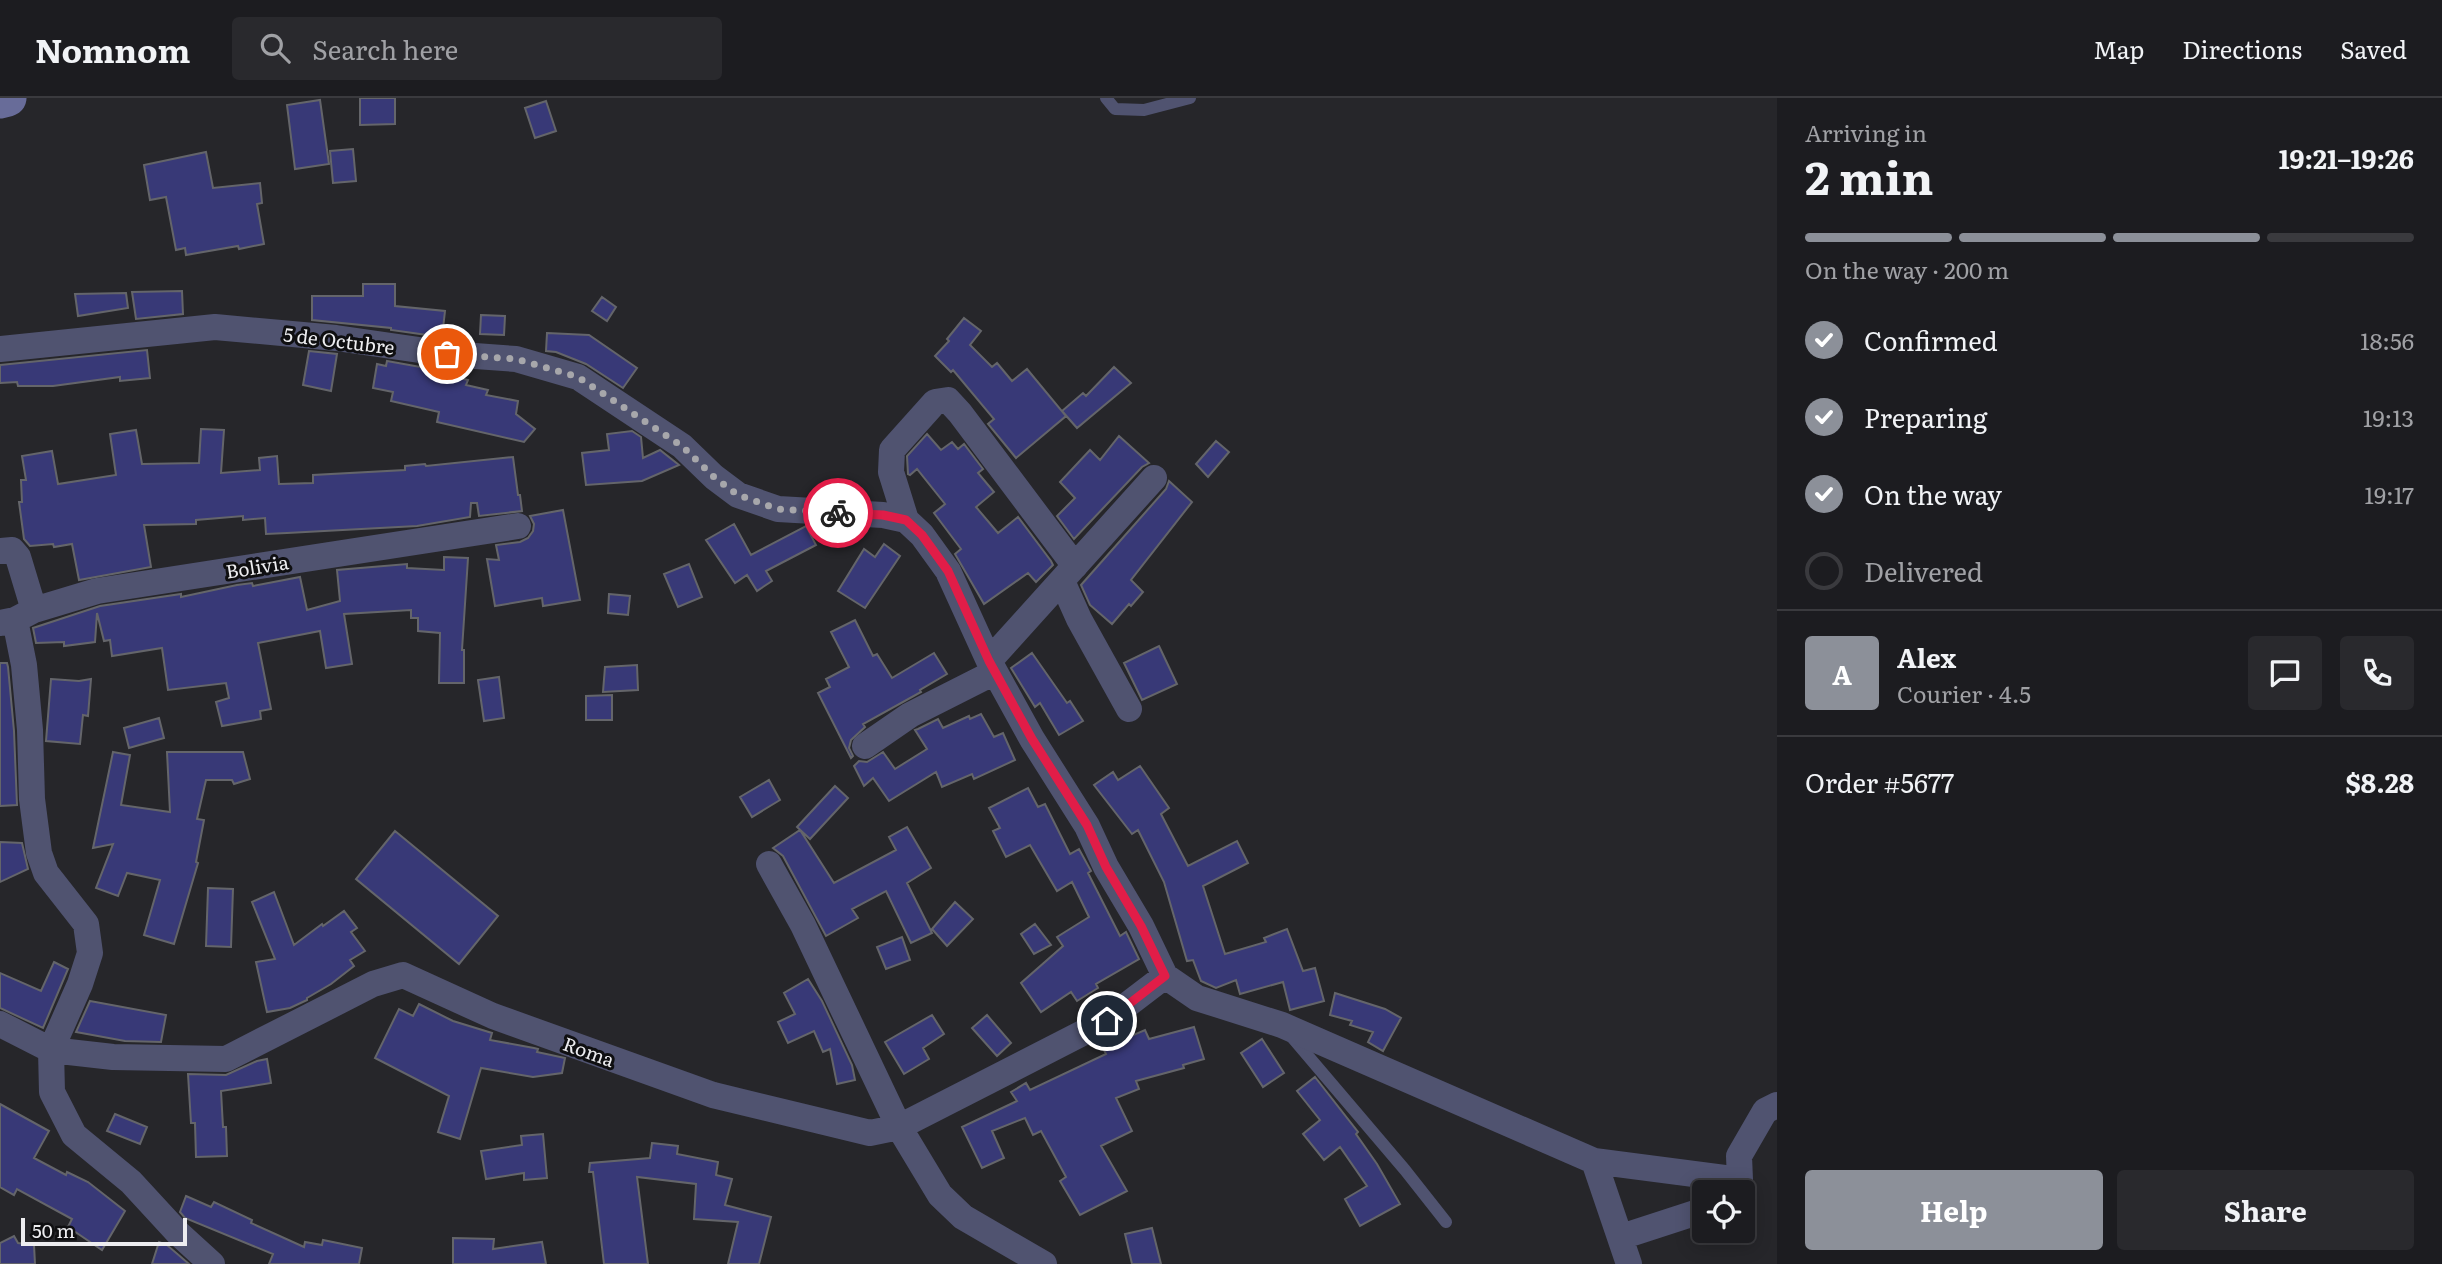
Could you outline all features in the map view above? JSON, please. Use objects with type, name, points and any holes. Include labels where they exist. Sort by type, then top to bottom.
[{"type":"main road","points":[[0,100],[8,98]]},
{"type":"street","name":"5 de Octubre","points":[[0,349],[215,327],[336,338],[447,354],[516,359],[578,377],[682,446],[714,477],[738,495],[778,509],[883,515],[906,520]]},
{"type":"street","points":[[1129,709],[1079,619],[1068,573],[960,413],[948,400],[935,402],[892,450],[891,472],[906,520],[922,535],[948,571],[992,667],[1032,739],[1087,825],[1106,867],[1141,926],[1165,976],[1197,998],[1282,1026],[1594,1161],[1701,1180]]},
{"type":"street","points":[[865,746],[910,715],[992,667],[1068,573],[1154,478]]},
{"type":"street","name":"Bolivia","points":[[16,618],[97,591],[518,526]]},
{"type":"street","points":[[0,551],[12,550],[18,557],[16,618],[24,665],[30,730],[32,799],[39,853],[46,873],[86,924],[90,953],[80,984],[51,1050],[52,1092],[74,1135],[131,1182],[178,1233],[212,1264]]},
{"type":"street","points":[[769,864],[803,925],[899,1127],[940,1195],[963,1217],[1044,1264]]},
{"type":"street","name":"Roma","points":[[0,1024],[51,1050],[113,1057],[226,1059],[373,984],[403,975],[493,1016],[713,1095],[870,1133],[899,1127],[1107,1021],[1165,976]]},
{"type":"street","points":[[1736,1180],[1739,1156],[1765,1111],[1777,1105]]},
{"type":"street","points":[[1594,1161],[1629,1264]]},
{"type":"street","points":[[1621,1237],[1692,1214]]},
{"type":"lane","points":[[1105,98],[1115,109],[1144,110],[1190,98]]},
{"type":"lane","points":[[1282,1026],[1446,1222]]},
{"type":"building","points":[[360,98],[395,98],[395,124],[360,125]]},
{"type":"building","points":[[320,100],[329,164],[295,169],[287,105]]},
{"type":"building","points":[[546,101],[556,131],[535,138],[525,108]]},
{"type":"building","points":[[353,149],[356,181],[333,183],[330,151]]},
{"type":"building","points":[[206,152],[213,188],[260,183],[262,203],[257,204],[264,244],[186,255],[185,248],[176,250],[166,197],[150,200],[144,165]]},
{"type":"building","points":[[363,284],[395,284],[395,306],[445,311],[442,337],[391,328],[312,320],[312,296],[363,296]]},
{"type":"building","points":[[182,291],[183,314],[136,319],[132,292]]},
{"type":"building","points":[[126,293],[128,308],[78,316],[75,294]]},
{"type":"building","points":[[602,297],[616,307],[607,321],[592,311]]},
{"type":"building","points":[[481,315],[505,316],[504,335],[480,334]]},
{"type":"building","points":[[964,318],[981,331],[970,345],[992,367],[997,363],[1012,381],[1027,369],[1066,416],[1016,458],[988,424],[994,419],[953,370],[951,372],[935,356]]},
{"type":"building","points":[[547,333],[589,335],[637,368],[623,388],[586,364],[556,352],[546,351]]},
{"type":"building","points":[[147,350],[150,378],[120,381],[120,377],[53,386],[0,383],[0,365]]},
{"type":"building","points":[[309,351],[337,354],[331,391],[303,385]]},
{"type":"building","points":[[387,361],[443,371],[442,374],[468,380],[466,385],[488,390],[486,395],[518,401],[516,414],[535,429],[524,442],[437,422],[439,412],[391,401],[393,392],[373,388],[377,364],[386,366]]},
{"type":"building","points":[[1114,367],[1131,383],[1077,428],[1062,411],[1083,393],[1086,396]]},
{"type":"building","points":[[201,429],[224,430],[221,473],[260,470],[259,458],[277,456],[279,484],[313,483],[313,475],[405,470],[405,466],[513,457],[522,511],[479,516],[477,503],[471,503],[470,517],[417,526],[266,534],[265,518],[243,520],[243,516],[196,520],[196,524],[144,525],[151,567],[79,580],[72,544],[54,547],[53,544],[30,546],[24,539],[19,502],[22,502],[21,480],[26,480],[22,456],[52,451],[58,484],[116,475],[110,434],[136,430],[142,464],[199,463]]},
{"type":"building","points":[[632,431],[641,437],[643,458],[660,450],[679,465],[642,481],[586,485],[582,453],[609,450],[607,434]]},
{"type":"building","points":[[927,434],[941,450],[952,442],[958,449],[964,444],[983,469],[978,473],[994,492],[976,507],[998,533],[1018,517],[1051,561],[1053,565],[1036,582],[1028,573],[984,604],[955,554],[961,549],[934,513],[945,504],[917,469],[908,474],[907,456]]},
{"type":"building","points":[[1119,436],[1149,463],[1142,467],[1074,539],[1057,516],[1075,498],[1060,482],[1090,450],[1100,460]]},
{"type":"building","points":[[1216,441],[1229,452],[1208,477],[1196,464]]},
{"type":"building","points":[[1169,481],[1192,502],[1131,580],[1143,592],[1112,624],[1090,605],[1081,585],[1166,489]]},
{"type":"building","points":[[563,510],[580,600],[543,606],[542,598],[495,606],[487,559],[499,560],[496,545],[520,542],[528,538],[534,524],[530,516]]},
{"type":"building","points":[[734,524],[751,555],[806,526],[816,545],[766,571],[772,581],[757,591],[747,575],[735,583],[706,540]]},
{"type":"building","points":[[884,544],[900,556],[865,608],[838,591],[864,549],[875,557]]},
{"type":"building","points":[[444,557],[468,558],[462,650],[464,683],[439,683],[440,633],[418,631],[418,618],[411,618],[411,610],[344,614],[352,664],[326,668],[320,631],[258,643],[271,709],[260,711],[261,719],[222,726],[216,702],[229,698],[226,683],[168,690],[162,648],[112,656],[110,640],[104,641],[97,613],[95,642],[64,646],[64,642],[36,643],[33,628],[100,606],[181,594],[181,597],[237,585],[252,583],[253,586],[300,577],[307,610],[340,601],[337,570],[407,564],[407,568],[444,570]]},
{"type":"building","points":[[689,564],[702,597],[678,607],[664,574]]},
{"type":"building","points":[[609,594],[630,596],[628,615],[608,613]]},
{"type":"building","points":[[855,620],[873,656],[877,654],[892,678],[934,653],[947,674],[920,690],[921,692],[863,724],[865,727],[851,740],[851,758],[818,693],[830,687],[826,679],[849,667],[831,632]]},
{"type":"building","points":[[1159,646],[1177,684],[1142,700],[1124,663]]},
{"type":"building","points":[[1032,653],[1083,721],[1059,735],[1040,703],[1035,707],[1011,668]]},
{"type":"building","points":[[0,663],[7,663],[8,667],[17,805],[0,806]]},
{"type":"building","points":[[637,665],[638,690],[603,692],[605,667]]},
{"type":"building","points":[[499,677],[504,718],[484,721],[478,680]]},
{"type":"building","points":[[51,679],[91,679],[88,716],[83,715],[80,744],[46,741]]},
{"type":"building","points":[[612,695],[612,720],[586,720],[586,696]]},
{"type":"building","points":[[981,714],[994,737],[1003,733],[1015,760],[974,779],[972,774],[942,787],[936,772],[889,801],[873,778],[864,786],[854,766],[859,761],[867,762],[883,752],[895,769],[927,749],[915,730],[938,719],[943,728],[969,716],[970,719]]},
{"type":"building","points":[[159,718],[164,738],[129,748],[124,728]]},
{"type":"building","points":[[113,752],[130,755],[121,805],[170,812],[167,752],[243,752],[250,779],[234,784],[232,780],[206,780],[197,819],[204,820],[196,862],[198,863],[174,944],[144,935],[160,880],[127,873],[118,896],[96,888],[113,844],[93,848]]},
{"type":"building","points":[[1140,766],[1169,808],[1161,814],[1188,866],[1237,841],[1248,863],[1203,886],[1225,954],[1266,942],[1264,938],[1287,929],[1303,971],[1315,968],[1324,1001],[1290,1010],[1283,982],[1240,994],[1236,980],[1216,988],[1201,981],[1193,960],[1187,961],[1164,882],[1138,830],[1132,834],[1094,785],[1113,772],[1118,780]]},
{"type":"building","points":[[769,780],[780,800],[752,817],[740,797]]},
{"type":"building","points":[[835,786],[848,798],[810,839],[797,827]]},
{"type":"building","points":[[1028,788],[1038,807],[1045,804],[1070,854],[1079,849],[1120,936],[1126,932],[1139,959],[1096,984],[1098,988],[1077,1001],[1071,992],[1041,1012],[1021,983],[1063,946],[1057,937],[1089,917],[1072,882],[1057,891],[1030,845],[1006,857],[993,831],[1000,828],[989,808]]},
{"type":"building","points":[[907,827],[931,868],[907,883],[932,933],[911,943],[886,891],[852,909],[858,918],[826,936],[783,856],[773,848],[800,830],[834,883],[896,850],[889,837]]},
{"type":"building","points":[[395,831],[498,916],[459,964],[356,879]]},
{"type":"building","points":[[0,842],[22,843],[28,869],[0,882]]},
{"type":"building","points":[[208,888],[233,889],[231,947],[206,946]]},
{"type":"building","points":[[274,892],[294,945],[344,911],[357,928],[351,932],[365,951],[350,960],[354,966],[307,1000],[290,1008],[267,1012],[256,962],[275,959],[252,902]]},
{"type":"building","points":[[955,902],[973,919],[947,946],[932,929]]},
{"type":"building","points":[[1035,924],[1051,945],[1034,954],[1021,934]]},
{"type":"building","points":[[902,937],[910,960],[886,969],[877,947]]},
{"type":"building","points":[[54,962],[68,969],[43,1028],[0,1008],[0,973],[41,991]]},
{"type":"building","points":[[808,979],[822,1001],[852,1065],[855,1080],[837,1084],[830,1049],[823,1052],[814,1031],[788,1043],[778,1022],[795,1014],[784,993]]},
{"type":"building","points":[[1335,993],[1385,1009],[1401,1018],[1383,1051],[1368,1042],[1373,1032],[1350,1025],[1352,1021],[1330,1015]]},
{"type":"building","points":[[90,1001],[166,1015],[161,1042],[125,1041],[76,1032]]},
{"type":"building","points":[[419,1004],[453,1021],[492,1033],[490,1040],[534,1048],[538,1049],[537,1052],[565,1058],[562,1073],[533,1077],[481,1068],[460,1139],[438,1132],[449,1096],[375,1058],[399,1009],[413,1016]]},
{"type":"building","points":[[932,1015],[944,1034],[923,1048],[929,1059],[904,1074],[885,1042]]},
{"type":"building","points":[[987,1015],[1011,1043],[997,1056],[972,1028]]},
{"type":"building","points":[[1194,1027],[1204,1059],[1183,1065],[1184,1068],[1136,1081],[1139,1089],[1116,1098],[1132,1131],[1101,1146],[1127,1191],[1080,1215],[1060,1181],[1066,1177],[1041,1131],[1033,1135],[1025,1118],[992,1131],[1004,1158],[982,1168],[962,1127],[1017,1101],[1011,1092],[1026,1083],[1030,1090],[1106,1054],[1103,1048],[1145,1030],[1149,1039]]},
{"type":"building","points":[[1262,1039],[1284,1073],[1263,1087],[1241,1053]]},
{"type":"building","points":[[267,1059],[271,1083],[221,1091],[227,1156],[196,1157],[195,1123],[191,1123],[188,1074],[226,1075]]},
{"type":"building","points":[[1315,1077],[1358,1132],[1356,1134],[1400,1204],[1360,1226],[1345,1199],[1367,1186],[1340,1147],[1324,1160],[1303,1134],[1320,1120],[1297,1091]]},
{"type":"building","points":[[0,1104],[49,1131],[34,1158],[66,1175],[67,1172],[88,1182],[125,1211],[102,1250],[68,1227],[72,1219],[17,1189],[14,1195],[0,1187]]},
{"type":"building","points":[[115,1114],[147,1127],[140,1144],[107,1131]]},
{"type":"building","points":[[543,1134],[547,1178],[524,1180],[524,1173],[486,1179],[481,1151],[522,1145],[521,1136]]},
{"type":"building","points":[[652,1143],[678,1146],[677,1154],[718,1162],[716,1175],[732,1179],[725,1205],[771,1217],[759,1264],[728,1264],[738,1222],[694,1219],[696,1184],[637,1177],[648,1264],[604,1264],[593,1172],[589,1172],[590,1163],[650,1158]]},
{"type":"building","points":[[186,1196],[211,1207],[214,1202],[252,1220],[251,1223],[304,1247],[305,1242],[322,1245],[323,1240],[362,1248],[359,1264],[269,1264],[273,1254],[185,1218],[180,1212]]},
{"type":"building","points":[[1152,1228],[1161,1264],[1132,1264],[1125,1234]]},
{"type":"building","points":[[14,1236],[18,1243],[34,1245],[35,1264],[0,1264],[0,1243]]},
{"type":"building","points":[[453,1238],[494,1239],[493,1249],[542,1242],[546,1264],[453,1264]]},
{"type":"building","points":[[159,1242],[167,1245],[189,1264],[152,1264]]},
{"type":"way so far","points":[[447,354],[516,359],[578,377],[682,446],[714,477],[738,495],[778,509],[838,513]]},
{"type":"route","points":[[838,513],[883,515],[906,520],[922,535],[948,571],[989,661],[1032,739],[1087,825],[1106,867],[1141,926],[1165,976],[1107,1021]]}]
